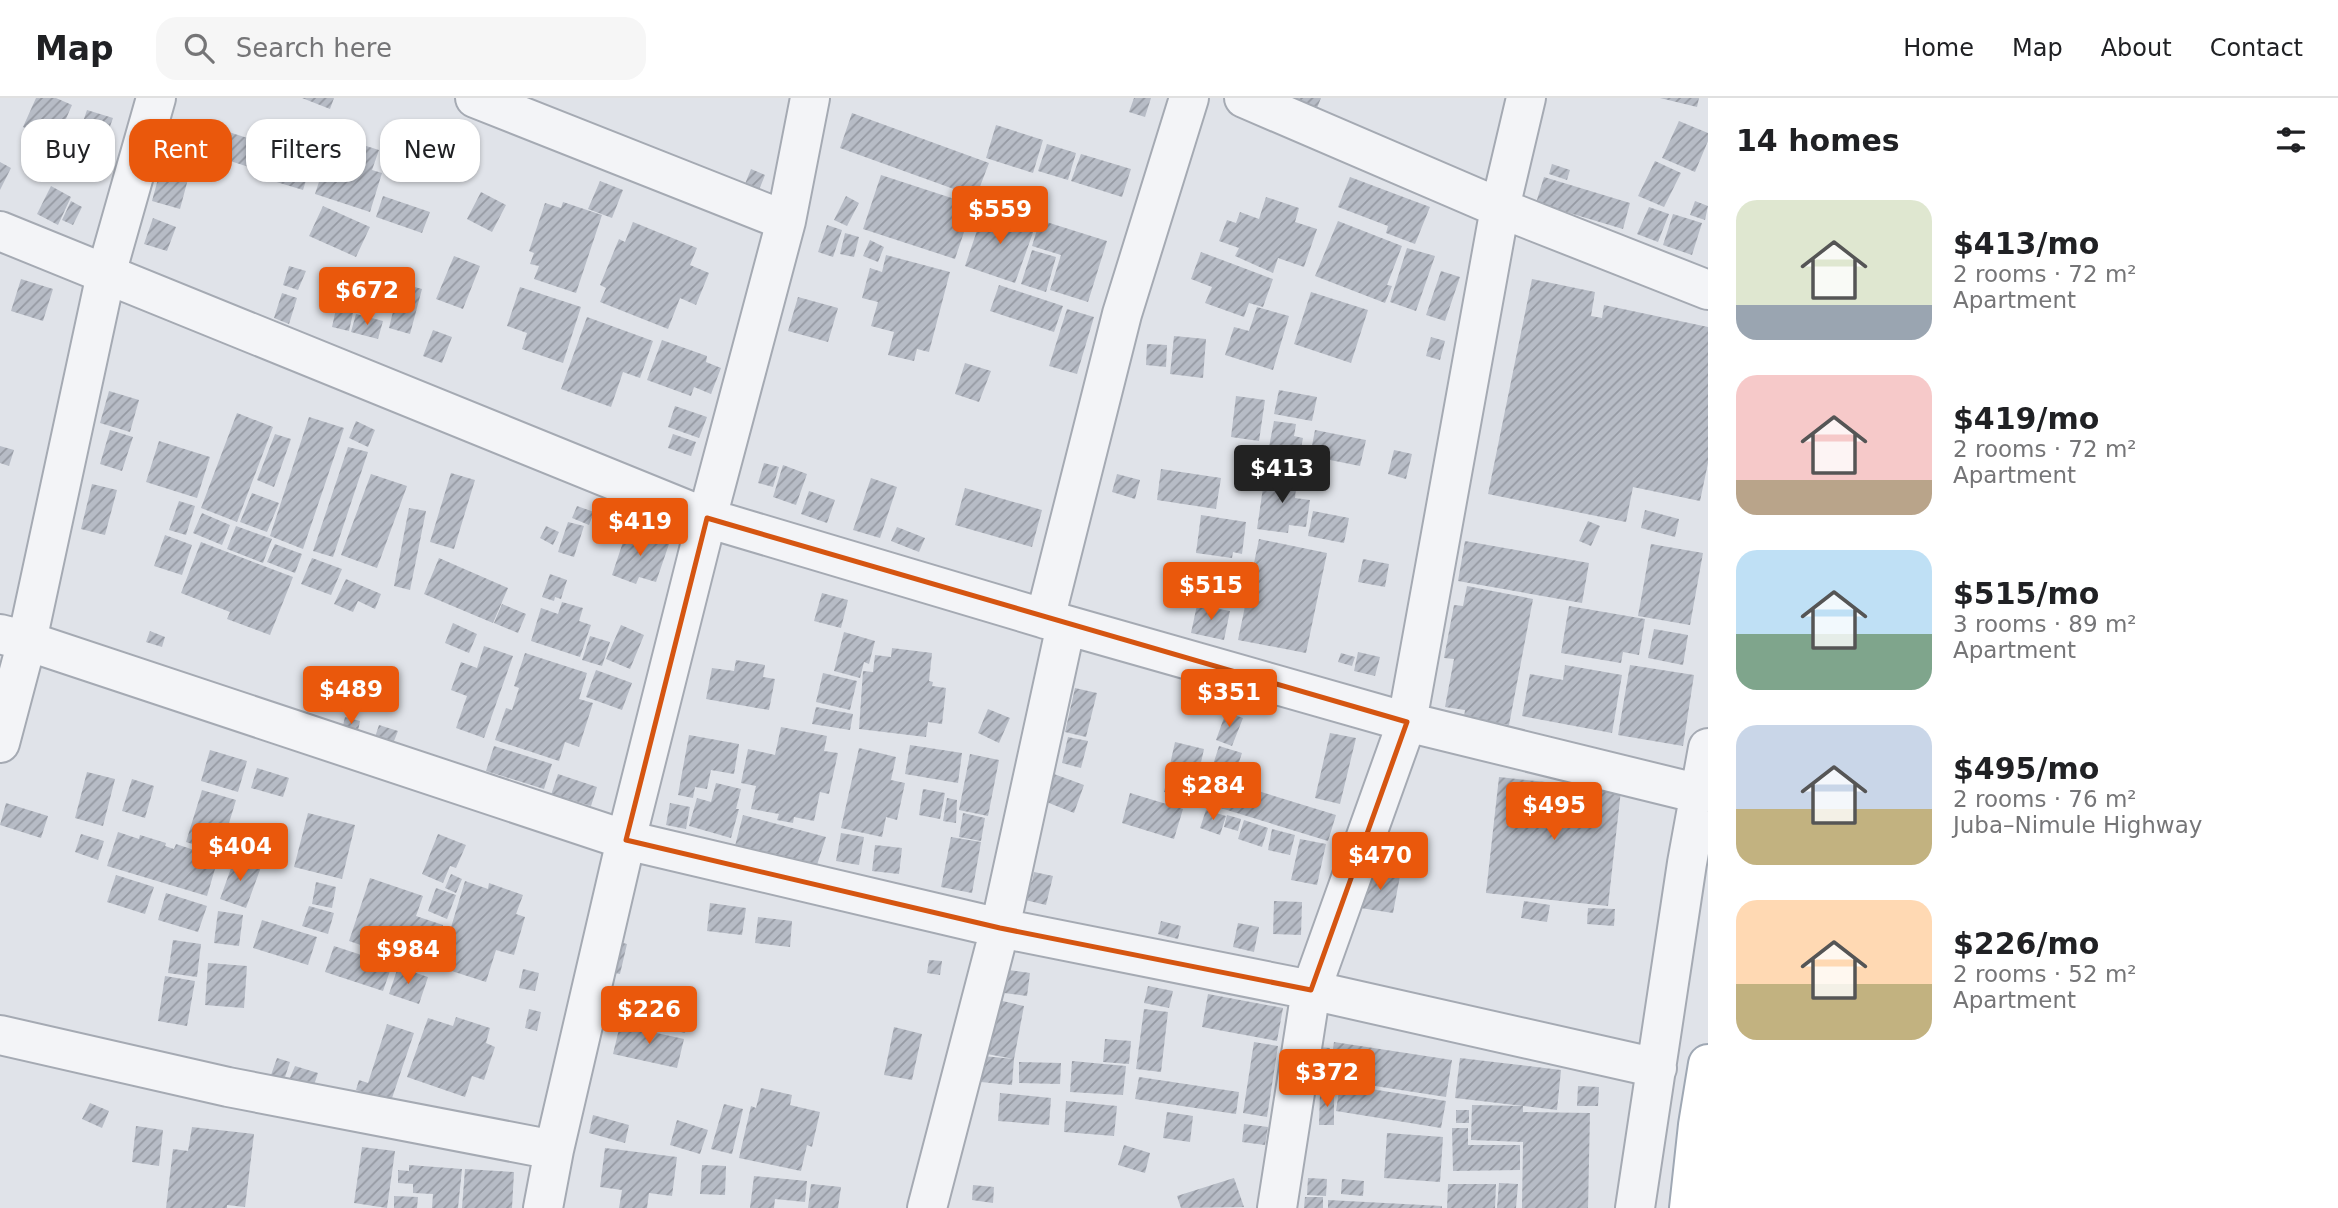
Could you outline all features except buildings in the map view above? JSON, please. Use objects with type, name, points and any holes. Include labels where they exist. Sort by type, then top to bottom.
[{"type":"main road","points":[[1689,1208],[1708,1064]]},
{"type":"street","points":[[0,743],[14,638],[106,274],[156,98]]},
{"type":"street","points":[[475,98],[786,221]]},
{"type":"street","points":[[543,1208],[626,840],[786,221],[810,98]]},
{"type":"street","points":[[927,1208],[1000,928],[1055,622],[1122,314],[1189,98]]},
{"type":"street","points":[[1244,98],[1500,208],[1708,290]]},
{"type":"street","points":[[1277,1208],[1311,990],[1407,722],[1500,208],[1526,98]]},
{"type":"street","points":[[0,231],[708,518],[1055,622],[1407,722],[1700,794]]},
{"type":"street","points":[[14,638],[626,840],[1000,928],[1311,990],[1657,1068]]},
{"type":"street","points":[[1635,1208],[1687,863],[1708,748]]},
{"type":"street","points":[[0,1035],[228,1087],[554,1150]]},
{"type":"highlighted area","points":[[707,518],[1407,722],[1311,990],[1000,928],[626,840]]}]
